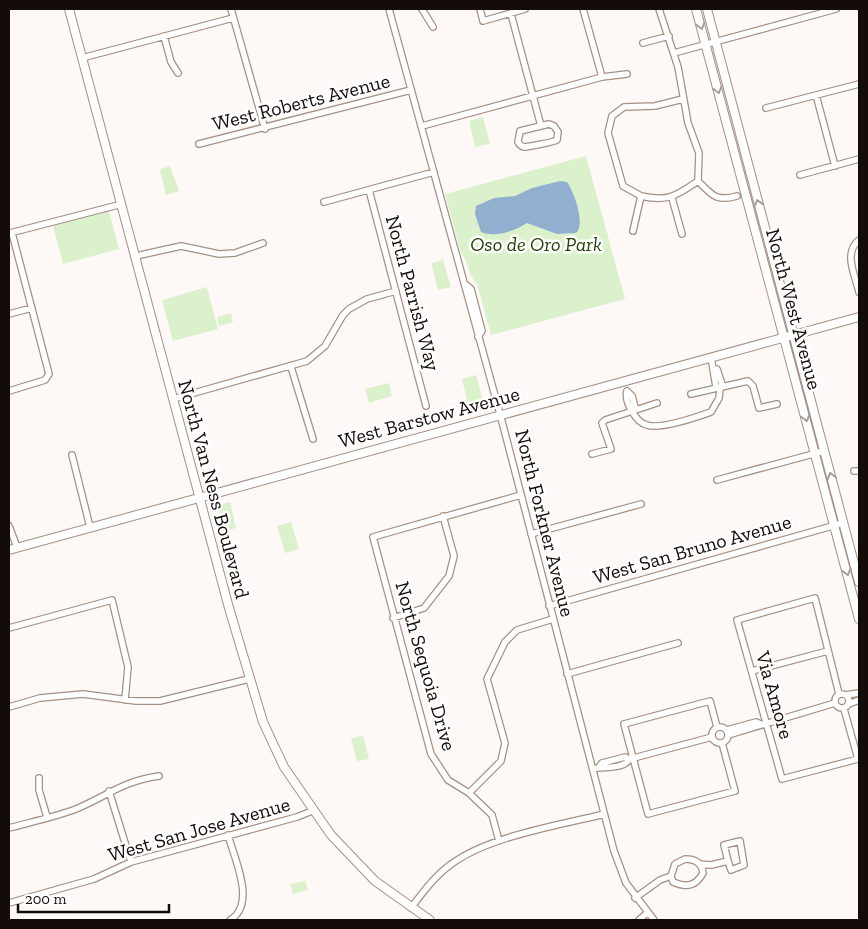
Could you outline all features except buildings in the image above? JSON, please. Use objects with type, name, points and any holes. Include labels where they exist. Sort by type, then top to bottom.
[{"type":"street","name":"North Van Ness Boulevard","points":[[68,9],[249,679],[273,744],[312,811],[360,866],[411,908],[430,920]]},
{"type":"street","points":[[231,9],[265,129]]},
{"type":"street","name":"North Forkner Avenue","points":[[389,9],[500,414],[567,674],[596,768],[604,814],[618,864],[635,898],[654,920]]},
{"type":"street","points":[[422,9],[433,27]]},
{"type":"street","points":[[480,9],[483,21],[525,9]]},
{"type":"street","points":[[583,9],[602,78]]},
{"type":"street","points":[[659,9],[678,67],[683,99],[699,153],[698,181],[713,196],[725,200],[737,196]]},
{"type":"street","name":"North West Avenue","points":[[696,9],[859,619]]},
{"type":"street","name":"North West Avenue","points":[[707,9],[859,582]]},
{"type":"street","points":[[674,53],[836,9]]},
{"type":"street","points":[[512,14],[541,126]]},
{"type":"street","points":[[82,58],[233,18]]},
{"type":"street","points":[[164,36],[171,62],[178,73]]},
{"type":"street","points":[[643,43],[669,36]]},
{"type":"street","points":[[422,126],[602,78],[627,74]]},
{"type":"street","points":[[766,108],[859,84]]},
{"type":"street","name":"West Roberts Avenue","points":[[200,144],[265,129],[411,90]]},
{"type":"street","points":[[816,95],[835,166]]},
{"type":"street","points":[[683,99],[654,106],[624,107],[612,116],[608,133],[623,186],[641,196],[656,200],[672,198],[698,181]]},
{"type":"street","points":[[549,124],[554,126],[558,132],[557,140],[527,147],[520,145],[517,137],[520,131],[541,126],[549,124]]},
{"type":"street","points":[[800,175],[859,159]]},
{"type":"street","points":[[324,202],[434,172]]},
{"type":"street","name":"North Parrish Way","points":[[369,190],[426,406]]},
{"type":"street","points":[[633,231],[641,196]]},
{"type":"street","points":[[672,198],[682,234]]},
{"type":"street","points":[[9,390],[42,382],[48,378],[48,370],[32,308],[10,233],[122,204]]},
{"type":"street","points":[[859,240],[852,246],[851,254],[859,292]]},
{"type":"street","points":[[136,256],[181,246],[219,254],[236,253],[263,244]]},
{"type":"street","points":[[173,399],[308,361],[320,352],[343,315],[354,306],[367,299],[396,291]]},
{"type":"street","points":[[9,314],[32,308]]},
{"type":"street","name":"West Barstow Avenue","points":[[9,550],[859,317]]},
{"type":"street","points":[[711,357],[716,387],[720,389]]},
{"type":"street","points":[[291,367],[312,439]]},
{"type":"street","points":[[624,380],[627,392],[632,396],[635,407],[633,412]]},
{"type":"street","points":[[691,394],[749,381],[759,408],[777,404]]},
{"type":"street","points":[[633,412],[638,420],[645,425],[662,426],[711,412],[719,398],[720,389]]},
{"type":"street","points":[[592,454],[611,449],[602,422],[657,403]]},
{"type":"street","points":[[717,480],[824,451]]},
{"type":"street","points":[[72,456],[90,527]]},
{"type":"street","points":[[393,618],[424,608],[449,576],[454,556],[443,516],[521,495]]},
{"type":"street","points":[[531,534],[641,504]]},
{"type":"street","name":"North Sequoia Drive","points":[[443,516],[373,537],[393,618],[431,754],[448,780],[469,793],[492,815],[500,841]]},
{"type":"street","name":"West San Bruno Avenue","points":[[549,606],[844,523]]},
{"type":"street","points":[[9,526],[17,547]]},
{"type":"street","name":"Via Amore","points":[[828,651],[815,598],[738,620],[764,723],[782,778],[858,759],[844,709]]},
{"type":"street","points":[[9,627],[112,600],[128,667],[126,700]]},
{"type":"street","points":[[469,793],[501,761],[506,743],[487,679],[505,642],[517,630],[553,619]]},
{"type":"street","points":[[567,674],[678,643]]},
{"type":"street","points":[[752,671],[828,651],[839,694],[835,703]]},
{"type":"street","points":[[9,707],[62,695],[102,695],[147,702],[173,700],[249,679]]},
{"type":"street","points":[[839,694],[859,693]]},
{"type":"street","points":[[846,695],[849,704]]},
{"type":"street","points":[[835,703],[839,708],[844,709],[849,704],[859,700]]},
{"type":"street","points":[[728,733],[722,743],[735,791],[648,814],[631,759],[624,724],[710,701],[717,727],[728,733],[757,727],[764,723],[835,703]]},
{"type":"street","points":[[712,737],[717,727]]},
{"type":"street","points":[[596,768],[602,762],[615,763],[625,757],[631,759],[712,737]]},
{"type":"street","points":[[712,737],[715,741],[722,743]]},
{"type":"street","points":[[9,828],[76,809],[109,791],[141,779],[159,776]]},
{"type":"street","points":[[39,778],[47,817]]},
{"type":"street","points":[[109,791],[131,862]]},
{"type":"street","name":"West San Jose Avenue","points":[[9,903],[94,879],[131,862],[297,817],[312,811]]},
{"type":"street","points":[[411,908],[426,887],[450,865],[469,854],[500,841],[604,814]]},
{"type":"street","points":[[228,835],[243,900],[239,912],[230,920]]},
{"type":"street","points":[[740,841],[744,865],[731,870],[728,861],[724,844],[740,841]]},
{"type":"street","points":[[712,865],[696,883],[687,886],[674,882],[671,876],[675,864],[680,861],[689,859],[700,864],[712,865],[728,861]]},
{"type":"street","points":[[700,864],[703,873]]},
{"type":"street","points":[[635,898],[660,880],[671,876]]},
{"type":"street","points":[[640,920],[647,913]]},
{"type":"green space","points":[[483,117],[490,144],[475,147],[469,121]]},
{"type":"green space","name":"Oso de Oro Park","points":[[586,156],[625,299],[491,335],[477,284],[461,253],[445,194]]},
{"type":"green space","points":[[170,166],[179,191],[166,195],[160,171]]},
{"type":"green space","points":[[109,211],[119,249],[63,264],[53,226]]},
{"type":"green space","points":[[443,260],[451,287],[438,290],[431,263]]},
{"type":"green space","points":[[207,287],[218,329],[173,341],[162,300]]},
{"type":"green space","points":[[231,313],[233,322],[219,326],[217,317]]},
{"type":"green space","points":[[476,375],[483,401],[468,405],[462,379]]},
{"type":"green space","points":[[389,383],[392,396],[369,403],[365,389]]},
{"type":"green space","points":[[230,502],[236,528],[225,531],[218,505]]},
{"type":"green space","points":[[291,522],[299,549],[285,553],[277,526]]},
{"type":"green space","points":[[363,735],[369,759],[357,761],[351,739]]},
{"type":"green space","points":[[305,881],[308,890],[293,894],[290,884]]},
{"type":"water","points":[[560,181],[567,182],[576,200],[580,223],[576,233],[557,234],[527,223],[505,233],[487,234],[481,232],[475,214],[476,206],[494,198],[515,196],[532,188]]}]
